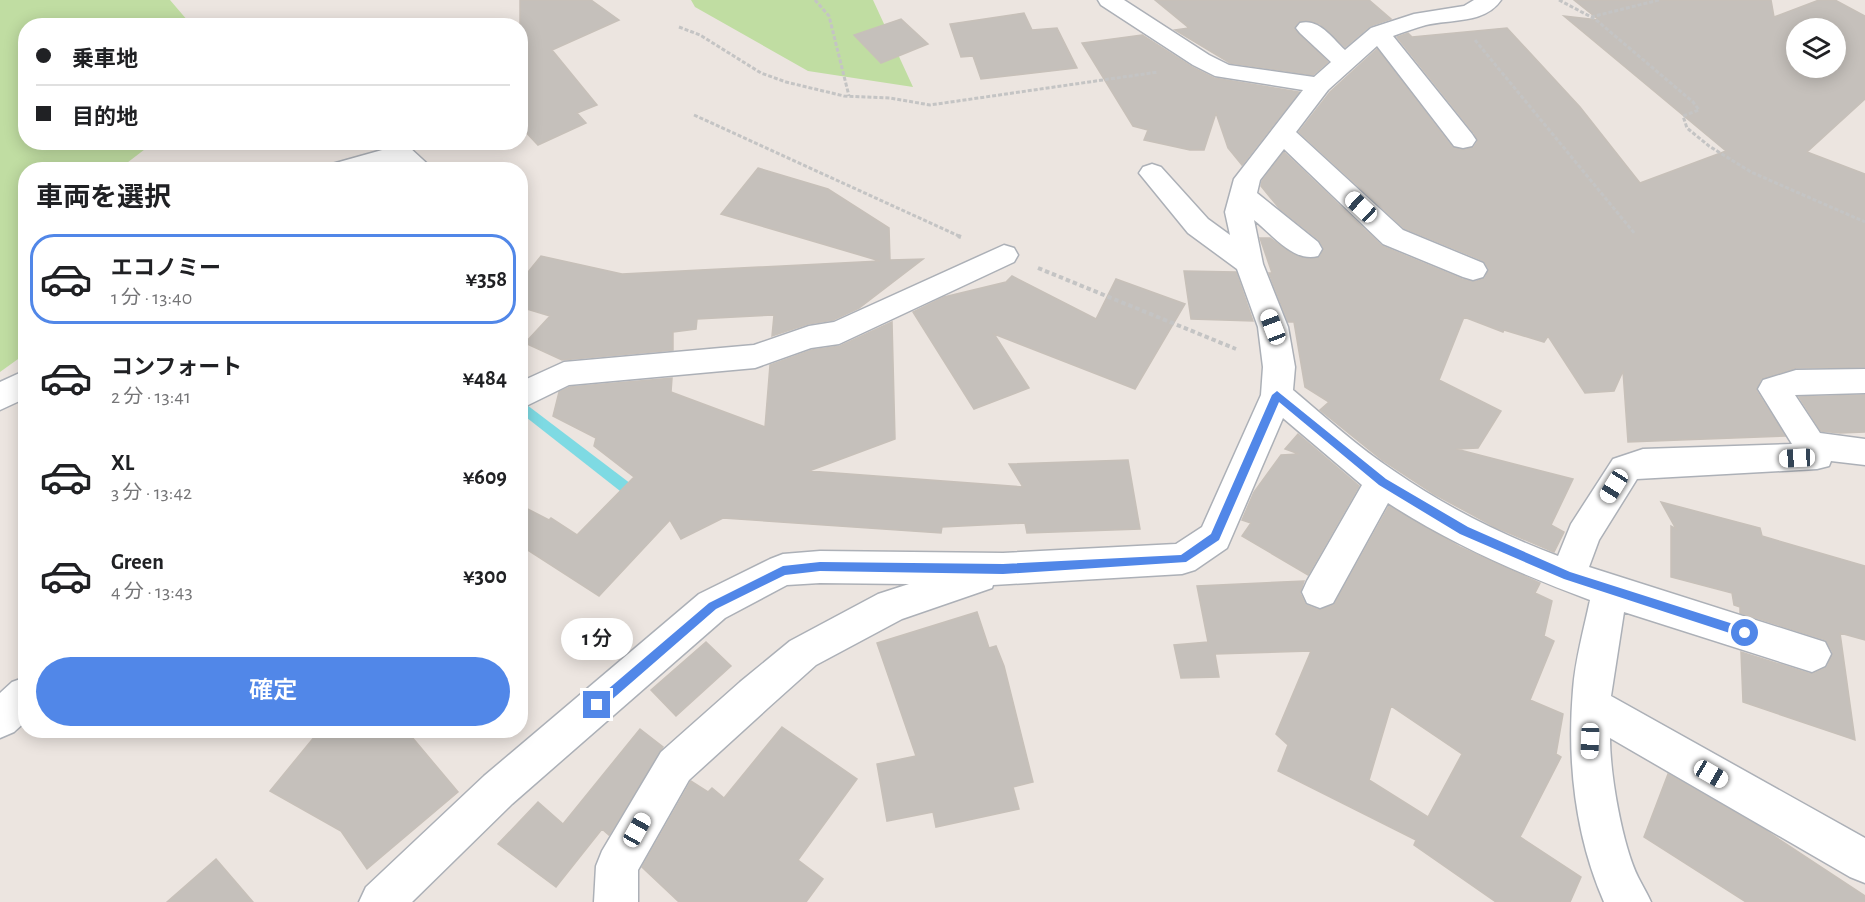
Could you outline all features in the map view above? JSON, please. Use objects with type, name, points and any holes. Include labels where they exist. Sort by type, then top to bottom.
[{"type":"street","points":[[1109,0],[1206,63],[1223,71],[1319,85]]},
{"type":"street","points":[[381,902],[498,790],[712,606],[783,570],[820,567],[1003,569],[1182,559],[1215,537],[1278,381],[1273,327],[1249,264],[1239,212],[1247,178],[1319,85],[1379,33],[1422,19],[1470,12],[1493,0]]},
{"type":"street","points":[[1308,28],[1345,63]]},
{"type":"street","points":[[1379,33],[1463,140]]},
{"type":"street","points":[[1282,133],[1393,237],[1473,270]]},
{"type":"street","points":[[369,162],[400,153],[411,162]]},
{"type":"street","points":[[1152,173],[1198,226],[1249,264]]},
{"type":"street","points":[[1243,196],[1308,249]]},
{"type":"street","points":[[529,383],[564,374],[755,356],[809,337],[839,333],[1015,260]]},
{"type":"street","points":[[1278,381],[1382,482],[1464,530],[1568,576],[1812,654]]},
{"type":"street","points":[[1568,576],[1583,535],[1625,469],[1644,463],[1817,456],[1774,389],[1796,382],[1865,381]]},
{"type":"street","points":[[0,398],[18,387]]},
{"type":"street","points":[[1810,445],[1865,452]]},
{"type":"street","points":[[1320,592],[1382,482]]},
{"type":"street","points":[[616,902],[617,866],[675,766],[754,695],[803,653],[891,606],[1003,569]]},
{"type":"street","points":[[1610,590],[1592,688],[1590,758],[1600,820],[1619,886],[1629,902]]},
{"type":"street","points":[[0,701],[18,697]]},
{"type":"street","points":[[0,719],[18,702]]},
{"type":"street","points":[[1592,706],[1865,862]]},
{"type":"path","points":[[815,0],[829,16],[849,96]]},
{"type":"path","points":[[1559,0],[1591,17],[1693,102],[1699,111],[1683,116],[1687,128],[1709,146],[1751,172],[1865,222]]},
{"type":"path","points":[[1591,17],[1659,0]]},
{"type":"path","points":[[1453,15],[1635,234]]},
{"type":"path","points":[[679,27],[700,35],[761,73],[786,82],[849,96],[890,98],[930,105],[950,104],[1206,63]]},
{"type":"path","points":[[694,115],[970,241]]},
{"type":"path","points":[[1015,260],[1278,381]]},
{"type":"green space","points":[[0,0],[170,0],[185,18],[18,18],[18,150],[144,150],[128,162],[18,162],[18,359],[0,372]]},
{"type":"green space","points":[[691,0],[873,0],[913,87],[808,71],[695,7]]},
{"type":"building","points":[[520,0],[591,0],[619,20],[552,50],[597,105],[577,113],[586,123],[538,145],[528,134],[528,18],[520,18]]},
{"type":"building","points":[[1155,0],[1369,0],[1391,19],[1370,26],[1345,47],[1320,24],[1307,20],[1298,22],[1294,29],[1328,62],[1313,75],[1230,63],[1175,30],[1189,28]]},
{"type":"building","points":[[1574,0],[1771,0],[1774,17],[1819,0],[1835,0],[1865,16],[1865,99],[1807,152],[1865,174],[1865,367],[1796,368],[1761,379],[1756,390],[1785,436],[1628,442],[1623,371],[1614,391],[1585,393],[1548,336],[1544,342],[1504,330],[1503,332],[1464,317],[1439,380],[1501,411],[1478,448],[1456,449],[1573,479],[1551,525],[1564,532],[1554,552],[1495,527],[1434,494],[1382,460],[1320,410],[1329,402],[1305,387],[1294,322],[1288,322],[1269,273],[1272,273],[1260,238],[1270,238],[1291,253],[1309,259],[1320,257],[1324,248],[1319,240],[1279,208],[1261,186],[1262,181],[1284,152],[1382,246],[1462,279],[1474,282],[1485,278],[1489,269],[1484,261],[1404,228],[1299,132],[1330,92],[1377,49],[1452,147],[1463,150],[1474,147],[1478,141],[1474,133],[1397,37],[1408,33],[1412,37],[1507,28],[1580,107],[1640,183],[1726,151],[1564,16],[1599,20]]},
{"type":"building","points":[[1024,13],[1032,30],[1057,28],[1077,68],[981,79],[973,56],[961,57],[950,24]]},
{"type":"building","points":[[901,19],[928,44],[881,63],[854,35]]},
{"type":"building","points":[[1142,35],[1192,67],[1214,78],[1299,92],[1242,165],[1228,148],[1216,113],[1204,150],[1190,150],[1144,140],[1148,130],[1133,126],[1082,43]]},
{"type":"building","points":[[758,168],[828,189],[889,228],[890,260],[923,259],[859,308],[833,320],[808,324],[772,336],[774,315],[697,319],[696,329],[673,332],[673,350],[562,360],[528,344],[528,340],[550,316],[528,309],[528,272],[541,256],[622,274],[880,261],[721,214]]},
{"type":"building","points":[[1184,271],[1236,272],[1253,321],[1191,319]]},
{"type":"building","points":[[1012,276],[1096,319],[1116,279],[1185,304],[1135,389],[994,334],[1029,388],[974,409],[913,312],[944,297],[1006,282]]},
{"type":"building","points":[[892,322],[895,439],[809,471],[1023,487],[1009,464],[1128,460],[1140,529],[1027,533],[1025,523],[942,527],[941,533],[723,518],[681,539],[670,520],[599,596],[528,550],[528,509],[549,520],[551,518],[577,535],[634,477],[594,446],[596,438],[553,416],[559,392],[570,387],[672,378],[671,392],[765,427],[770,365],[812,350],[840,346]]},
{"type":"building","points":[[1865,395],[1865,432],[1840,433],[1821,431],[1799,397]]},
{"type":"building","points":[[1298,434],[1359,486],[1308,575],[1242,536],[1251,523],[1242,520],[1254,492],[1281,455],[1299,454],[1285,449]]},
{"type":"building","points":[[1661,502],[1760,528],[1762,536],[1865,566],[1865,640],[1840,633],[1855,740],[1743,702],[1741,652],[1811,674],[1827,667],[1833,653],[1826,640],[1740,613],[1740,607],[1734,605],[1732,593],[1671,577],[1671,526],[1676,529]]},
{"type":"building","points":[[1389,506],[1460,547],[1540,583],[1535,593],[1552,601],[1544,636],[1554,641],[1530,700],[1563,714],[1556,754],[1561,757],[1520,837],[1581,877],[1570,902],[1496,902],[1414,845],[1416,840],[1278,771],[1288,745],[1276,734],[1311,651],[1215,654],[1219,677],[1181,678],[1174,645],[1208,642],[1197,586],[1304,581],[1300,593],[1306,605],[1319,610],[1334,605]],"holes":[[[1391,706],[1462,754],[1428,817],[1369,780]]]},
{"type":"building","points":[[977,612],[989,648],[996,646],[1004,666],[1033,782],[1013,787],[1019,809],[936,827],[933,812],[887,821],[877,764],[916,756],[877,643]]},
{"type":"building","points":[[706,642],[731,666],[676,716],[651,690]]},
{"type":"building","points":[[782,727],[857,779],[798,860],[823,879],[806,902],[679,902],[642,867],[691,781],[708,792],[712,788],[724,798]]},
{"type":"building","points":[[640,729],[663,747],[609,835],[602,829],[556,887],[498,844],[538,802],[563,824]]},
{"type":"building","points":[[313,738],[413,738],[458,792],[367,869],[341,831],[270,791]]},
{"type":"building","points":[[1668,774],[1765,830],[1865,896],[1865,902],[1746,902],[1644,837]]},
{"type":"building","points":[[216,859],[253,902],[167,902]]},
{"type":"waterway","points":[[528,411],[634,494]]},
{"type":"route","points":[[597,705],[712,606],[783,570],[820,567],[1003,569],[1182,559],[1215,537],[1277,395],[1382,482],[1464,530],[1568,576],[1745,633]]}]
